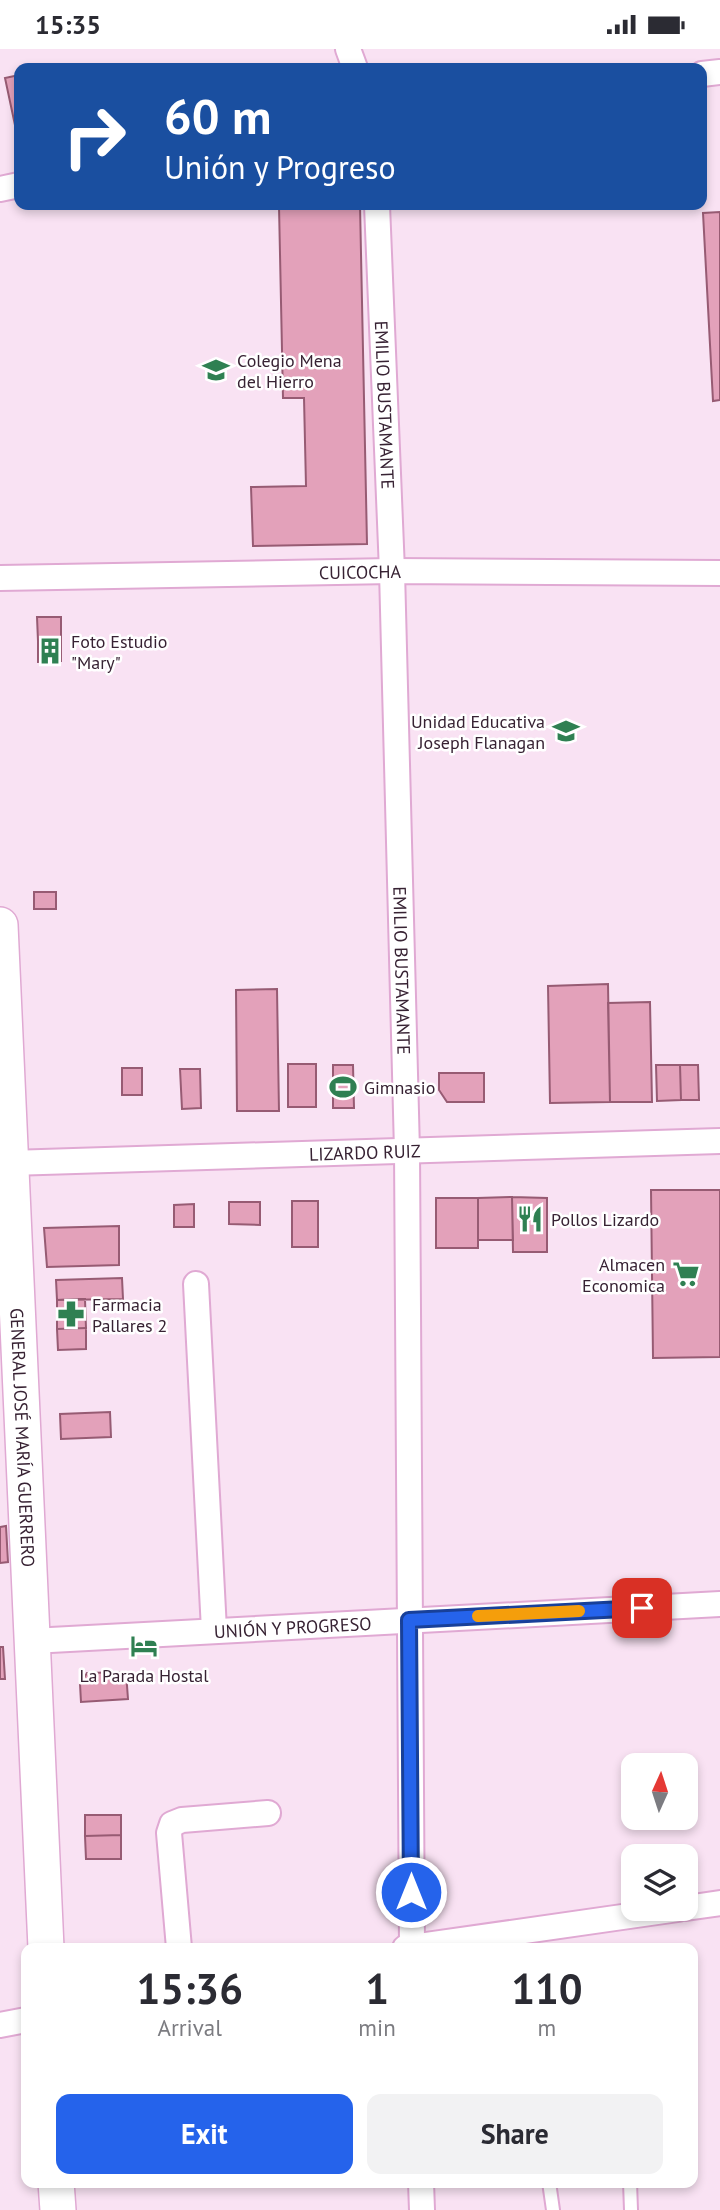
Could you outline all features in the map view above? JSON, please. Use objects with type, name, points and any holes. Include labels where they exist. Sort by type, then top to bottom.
[{"type":"street","name":"EMILIO BUSTAMANTE","points":[[377,210],[392,571],[407,1151],[409,1943]]},
{"type":"street","name":"CUICOCHA","points":[[0,578],[392,571],[720,573]]},
{"type":"street","name":"GENERAL JOSÉ MARÍA GUERRERO","points":[[0,925],[10,1163],[9,1336],[32,1641],[46,1943]]},
{"type":"street","name":"LIZARDO RUIZ","points":[[10,1163],[720,1141]]},
{"type":"street","points":[[196,1284],[214,1630]]},
{"type":"street","name":"UNIÓN Y PROGRESO","points":[[32,1641],[720,1604]]},
{"type":"street","points":[[179,1943],[169,1833],[172,1824],[182,1820],[268,1813]]},
{"type":"street","points":[[698,1906],[720,1903]]},
{"type":"street","points":[[437,1943],[621,1917]]},
{"type":"street","points":[[0,2025],[21,2020]]},
{"type":"street","points":[[56,2188],[58,2210]]},
{"type":"street","points":[[421,2188],[422,2210]]},
{"type":"lane","points":[[550,2188],[552,2210]]},
{"type":"lane","points":[[630,2188],[631,2210]]},
{"type":"building","points":[[14,76],[14,120],[5,78]]},
{"type":"building","points":[[279,210],[360,210],[367,544],[253,546],[251,487],[306,486],[304,398],[283,398]]},
{"type":"building","points":[[720,212],[720,400],[713,401],[703,213]]},
{"type":"building","points":[[37,617],[61,617],[61,641],[38,641]]},
{"type":"building","name":"Foto Estudio \"Mary\"","points":[[38,641],[61,641],[61,661],[38,662]]},
{"type":"building","points":[[34,892],[56,892],[56,909],[34,909]]},
{"type":"building","points":[[608,984],[610,1102],[550,1103],[548,986]]},
{"type":"building","points":[[277,989],[279,1111],[237,1111],[236,990]]},
{"type":"building","points":[[650,1002],[652,1102],[610,1102],[608,1003]]},
{"type":"building","points":[[288,1064],[316,1064],[316,1107],[288,1107]]},
{"type":"building","name":"Gimnasio","points":[[333,1065],[353,1065],[354,1108],[333,1108]]},
{"type":"building","points":[[656,1065],[680,1065],[681,1100],[657,1101]]},
{"type":"building","points":[[680,1065],[698,1065],[699,1100],[681,1100]]},
{"type":"building","points":[[122,1068],[142,1068],[142,1095],[122,1095]]},
{"type":"building","points":[[180,1069],[200,1069],[201,1108],[182,1109]]},
{"type":"building","points":[[439,1073],[484,1073],[484,1102],[447,1102],[439,1090]]},
{"type":"building","name":"Almacen Economica","points":[[651,1190],[720,1190],[720,1357],[653,1358]]},
{"type":"building","name":"Pollos Lizardo","points":[[512,1197],[547,1198],[547,1252],[513,1252]]},
{"type":"building","points":[[512,1197],[513,1240],[478,1240],[478,1198]]},
{"type":"building","points":[[436,1198],[478,1198],[478,1248],[436,1248]]},
{"type":"building","points":[[292,1201],[318,1201],[318,1247],[292,1247]]},
{"type":"building","points":[[229,1202],[260,1202],[260,1225],[229,1224]]},
{"type":"building","points":[[194,1204],[194,1227],[174,1227],[174,1205]]},
{"type":"building","points":[[119,1226],[119,1265],[47,1267],[44,1228]]},
{"type":"building","points":[[122,1278],[123,1299],[57,1300],[56,1280]]},
{"type":"building","name":"Farmacia Pallares 2","points":[[85,1299],[86,1328],[57,1329],[57,1300]]},
{"type":"building","points":[[86,1328],[86,1349],[58,1350],[57,1329]]},
{"type":"building","points":[[110,1412],[111,1437],[61,1439],[60,1414]]},
{"type":"building","points":[[6,1526],[8,1562],[0,1563],[0,1527]]},
{"type":"building","points":[[0,1647],[3,1647],[5,1679],[0,1679]]},
{"type":"building","points":[[126,1672],[128,1699],[81,1702],[80,1684],[87,1673]]},
{"type":"building","points":[[85,1815],[121,1815],[121,1835],[85,1836]]},
{"type":"building","points":[[121,1835],[121,1859],[86,1859],[85,1836]]},
{"type":"slow traffic","points":[[478,1616],[579,1611]]},
{"type":"place","name":"Colegio Mena del Hierro","points":[[216,370]]},
{"type":"place","name":"Foto Estudio \"Mary\"","points":[[50,651]]},
{"type":"place","name":"Unidad Educativa Joseph Flanagan","points":[[566,731]]},
{"type":"place","name":"Gimnasio","points":[[343,1087]]},
{"type":"place","name":"Pollos Lizardo","points":[[530,1219]]},
{"type":"place","name":"Almacen Economica","points":[[686,1274]]},
{"type":"place","name":"Farmacia Pallares 2","points":[[71,1314]]},
{"type":"place","name":"La Parada Hostal","points":[[144,1646]]},
{"type":"route","points":[[411,1892],[409,1620],[642,1608]]}]
